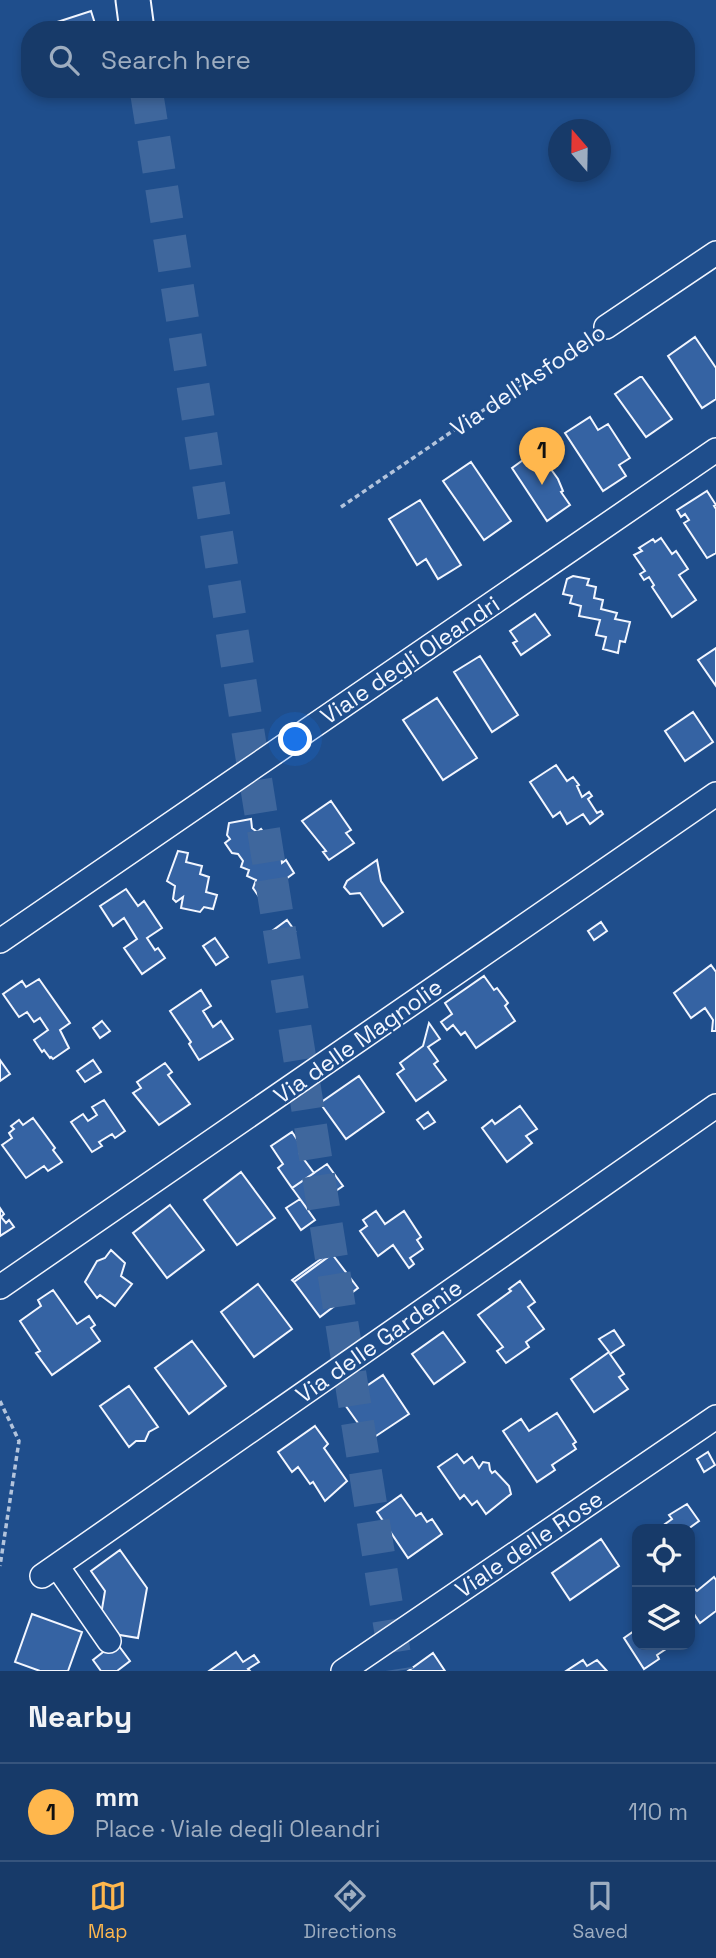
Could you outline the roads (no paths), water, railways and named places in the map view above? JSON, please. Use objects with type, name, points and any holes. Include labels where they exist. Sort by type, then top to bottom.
[{"type":"highway","points":[[133,0],[136,21]]},
{"type":"street","name":"Via dell'Asfodelo","points":[[606,327],[716,253]]},
{"type":"street","name":"Viale degli Oleandri","points":[[0,942],[716,450]]},
{"type":"street","name":"Via delle Magnolie","points":[[0,1287],[716,794]]},
{"type":"street","name":"Via delle Gardenie","points":[[103,1644],[48,1572],[716,1106]]},
{"type":"street","name":"Viale delle Rose","points":[[343,1671],[716,1417]]},
{"type":"tunnel","points":[[147,98],[397,1671]]},
{"type":"place","name":"mm","points":[[542,485]]}]
